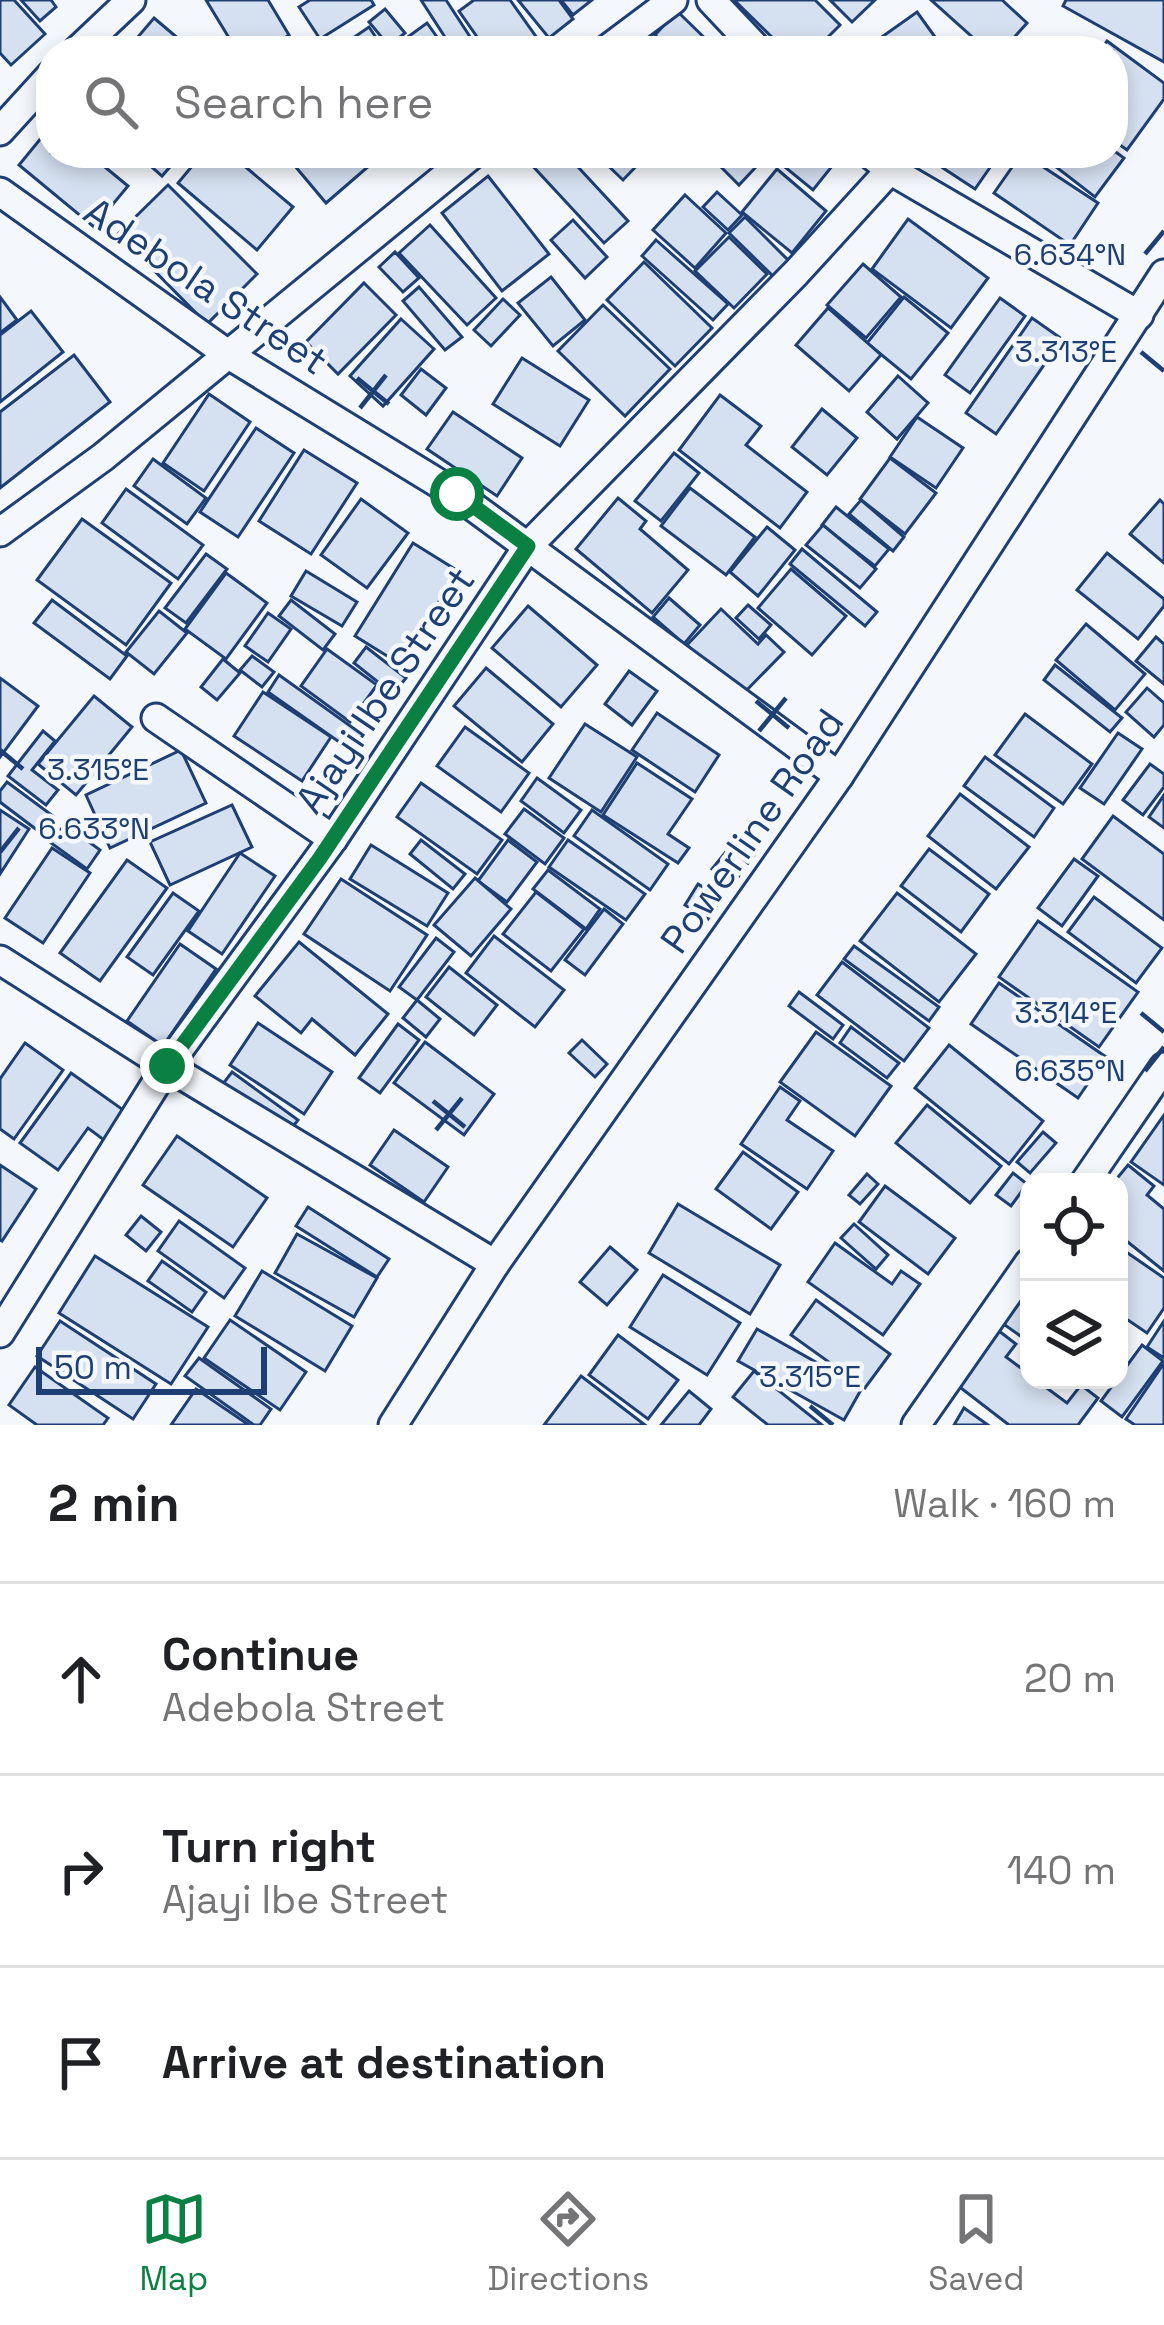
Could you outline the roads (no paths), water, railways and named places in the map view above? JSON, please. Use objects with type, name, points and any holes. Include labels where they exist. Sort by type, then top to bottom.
[{"type":"street","points":[[93,36],[131,0]]},
{"type":"street","points":[[625,36],[673,0]]},
{"type":"street","points":[[711,0],[745,36]]},
{"type":"street","points":[[0,130],[36,91]]},
{"type":"street","points":[[0,532],[103,457],[455,168]]},
{"type":"street","name":"Ajayi Ibe Street","points":[[0,1334],[167,1066],[333,839],[528,546],[781,289],[875,168]]},
{"type":"street","points":[[890,168],[1139,315]]},
{"type":"street","name":"Adebola Street","points":[[0,192],[229,355],[457,494],[839,776]]},
{"type":"street","name":"Powerline Road","points":[[393,1425],[495,1264],[839,776],[1164,274]]},
{"type":"street","points":[[156,718],[333,839]]},
{"type":"street","points":[[0,960],[495,1264]]},
{"type":"street","points":[[1091,1173],[1164,1067]]},
{"type":"street","points":[[916,1425],[1020,1276]]}]
